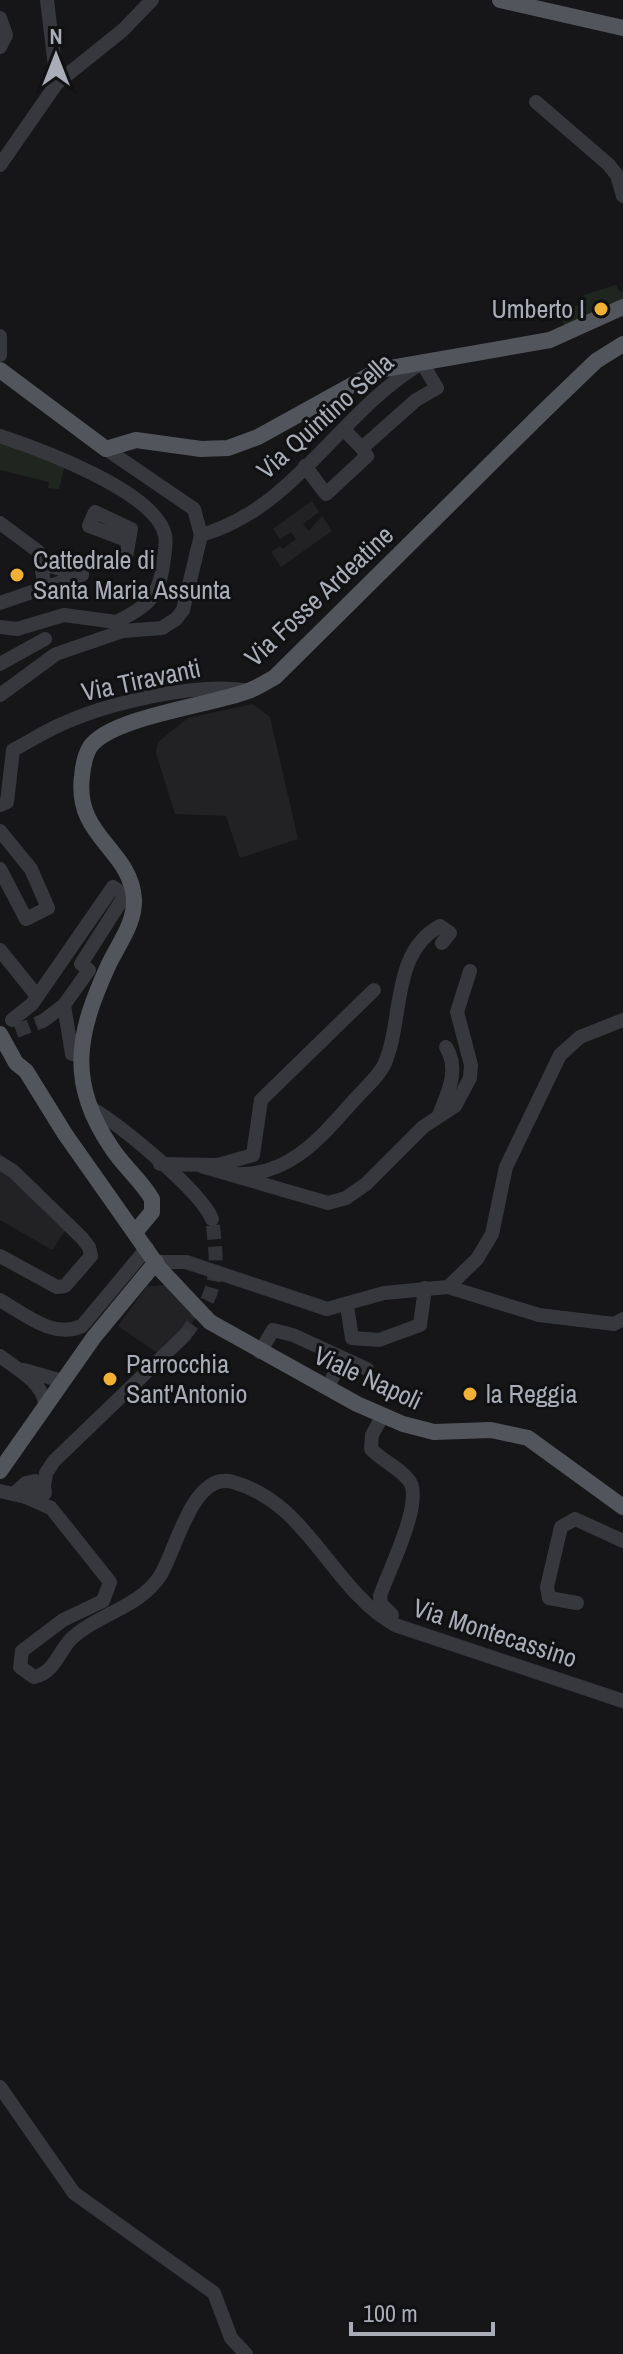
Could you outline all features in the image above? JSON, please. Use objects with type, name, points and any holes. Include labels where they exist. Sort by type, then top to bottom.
[{"type":"main road","points":[[500,0],[623,28]]},
{"type":"main road","name":"Via Quintino Sella","points":[[422,363],[550,340],[623,307]]},
{"type":"main road","name":"Via Fosse Ardeatine","points":[[136,1231],[152,1212],[152,1199],[110,1146],[82,1084],[79,1054],[91,1005],[133,919],[134,900],[130,876],[86,818],[81,781],[91,745],[111,731],[142,719],[249,691],[275,677],[554,401],[596,361],[623,344]]},
{"type":"main road","points":[[0,370],[106,449],[136,440],[201,449],[228,448],[258,437],[379,370],[422,363]]},
{"type":"main road","name":"Viale Napoli","points":[[0,1034],[16,1063],[26,1071],[65,1134],[151,1255],[199,1313],[260,1352],[383,1415],[434,1432],[491,1430],[528,1438],[623,1507]]},
{"type":"main road","points":[[0,1471],[151,1255]]},
{"type":"street","points":[[47,0],[57,83]]},
{"type":"street","points":[[0,165],[57,83],[123,30],[152,0]]},
{"type":"street","points":[[0,18],[6,35],[0,47]]},
{"type":"street","points":[[536,102],[608,164],[617,175],[623,196]]},
{"type":"street","points":[[0,336],[0,355]]},
{"type":"street","points":[[362,448],[398,415],[437,388],[422,363]]},
{"type":"street","name":"Via Quintino Sella","points":[[201,535],[232,523],[292,483],[305,466],[401,375],[422,363]]},
{"type":"street","points":[[305,466],[326,494],[367,456],[344,430]]},
{"type":"street","points":[[0,436],[46,452],[101,478],[129,496],[161,526],[166,539],[158,591],[145,607],[120,626],[56,654],[0,695]]},
{"type":"street","points":[[0,627],[17,629],[64,615],[120,626],[162,628],[180,615],[201,535],[199,519],[187,501],[139,475],[106,449]]},
{"type":"street","points":[[0,523],[39,552],[45,589]]},
{"type":"street","points":[[0,603],[82,575],[87,561],[107,563],[125,560],[129,541]]},
{"type":"street","points":[[42,564],[61,569],[80,568],[81,572]]},
{"type":"street","points":[[0,664],[45,639]]},
{"type":"street","name":"Via Tiravanti","points":[[0,805],[7,802],[10,791],[13,750],[60,724],[95,712],[162,697],[225,688],[249,691]]},
{"type":"street","points":[[0,831],[31,869],[48,908],[26,919],[0,869]]},
{"type":"street","points":[[12,1020],[37,996],[113,887],[125,895],[81,964],[89,970],[64,1005],[43,1021]]},
{"type":"street","points":[[219,1172],[264,1171],[285,1164],[321,1136],[383,1068],[394,1038],[397,1005],[411,960],[431,930],[440,926],[450,933],[442,943]]},
{"type":"street","points":[[0,950],[37,996]]},
{"type":"street","points":[[201,1166],[328,1203],[346,1198],[366,1184],[439,1115],[455,1106],[470,1078],[469,1051],[457,1012],[470,971]]},
{"type":"street","points":[[160,1164],[201,1166],[253,1155],[261,1100],[374,990]]},
{"type":"street","points":[[64,1005],[72,1054],[79,1054]]},
{"type":"street","points":[[448,1287],[477,1259],[492,1234],[506,1167],[560,1055],[580,1037],[623,1020]]},
{"type":"street","points":[[439,1115],[453,1077],[453,1065],[446,1047]]},
{"type":"street","points":[[91,1108],[200,1198],[212,1219]]},
{"type":"street","points":[[0,1163],[13,1171],[82,1238],[91,1256],[65,1286],[57,1287],[0,1256]]},
{"type":"street","points":[[0,1300],[56,1331],[70,1331],[82,1326],[151,1255],[265,1285],[316,1307],[347,1306],[384,1293],[448,1287],[539,1315],[614,1324],[623,1319]]},
{"type":"street","points":[[347,1306],[352,1338],[379,1340],[420,1325],[425,1288]]},
{"type":"street","points":[[260,1352],[273,1330],[293,1335],[367,1369]]},
{"type":"street","points":[[51,1508],[44,1486],[46,1473],[54,1461],[184,1336]]},
{"type":"street","points":[[0,1356],[40,1389],[45,1403]]},
{"type":"street","points":[[327,1388],[342,1360]]},
{"type":"street","points":[[16,1367],[62,1381]]},
{"type":"street","points":[[383,1415],[372,1435],[371,1449],[408,1479],[413,1492],[406,1526],[380,1596],[387,1612],[407,1625],[409,1631]]},
{"type":"street","name":"Via Montecassino","points":[[14,1494],[51,1508],[108,1575],[110,1589],[103,1601],[63,1620],[22,1651],[20,1667],[34,1677],[47,1671],[71,1639],[143,1595],[161,1575],[176,1535],[198,1499],[212,1485],[226,1481],[263,1495],[289,1512],[376,1613],[409,1631],[623,1701]]},
{"type":"street","points":[[14,1494],[44,1486]]},
{"type":"street","points":[[577,1603],[549,1598],[547,1587],[561,1527],[575,1519],[623,1541]]},
{"type":"street","points":[[0,2087],[74,2193],[214,2293],[231,2338],[246,2354]]},
{"type":"shaded area","points":[[616,285],[619,291],[623,291],[623,310],[567,335],[560,311],[585,303],[584,295]]},
{"type":"shaded area","points":[[0,440],[65,464],[59,489],[48,488],[49,482],[0,470]]},
{"type":"shaded area","points":[[312,501],[319,512],[303,524],[309,531],[322,516],[332,531],[281,567],[271,552],[280,546],[283,549],[296,539],[291,532],[280,539],[273,529]]},
{"type":"shaded area","points":[[253,704],[270,717],[298,839],[240,858],[226,816],[175,814],[156,753],[158,742],[188,718]]},
{"type":"shaded area","points":[[0,1153],[70,1224],[52,1250],[0,1220]]},
{"type":"shaded area","points":[[170,1285],[198,1317],[159,1354],[118,1326],[147,1286]]},
{"type":"tunnel","points":[[16,1031],[43,1021]]},
{"type":"tunnel","points":[[184,1336],[204,1306],[214,1281],[216,1254],[212,1219]]},
{"type":"place","name":"Umberto I","points":[[601,309]]},
{"type":"place","name":"Cattedrale di Santa Maria Assunta","points":[[17,575]]},
{"type":"place","name":"Parrocchia Sant'Antonio","points":[[110,1379]]},
{"type":"place","name":"la Reggia","points":[[470,1394]]}]
